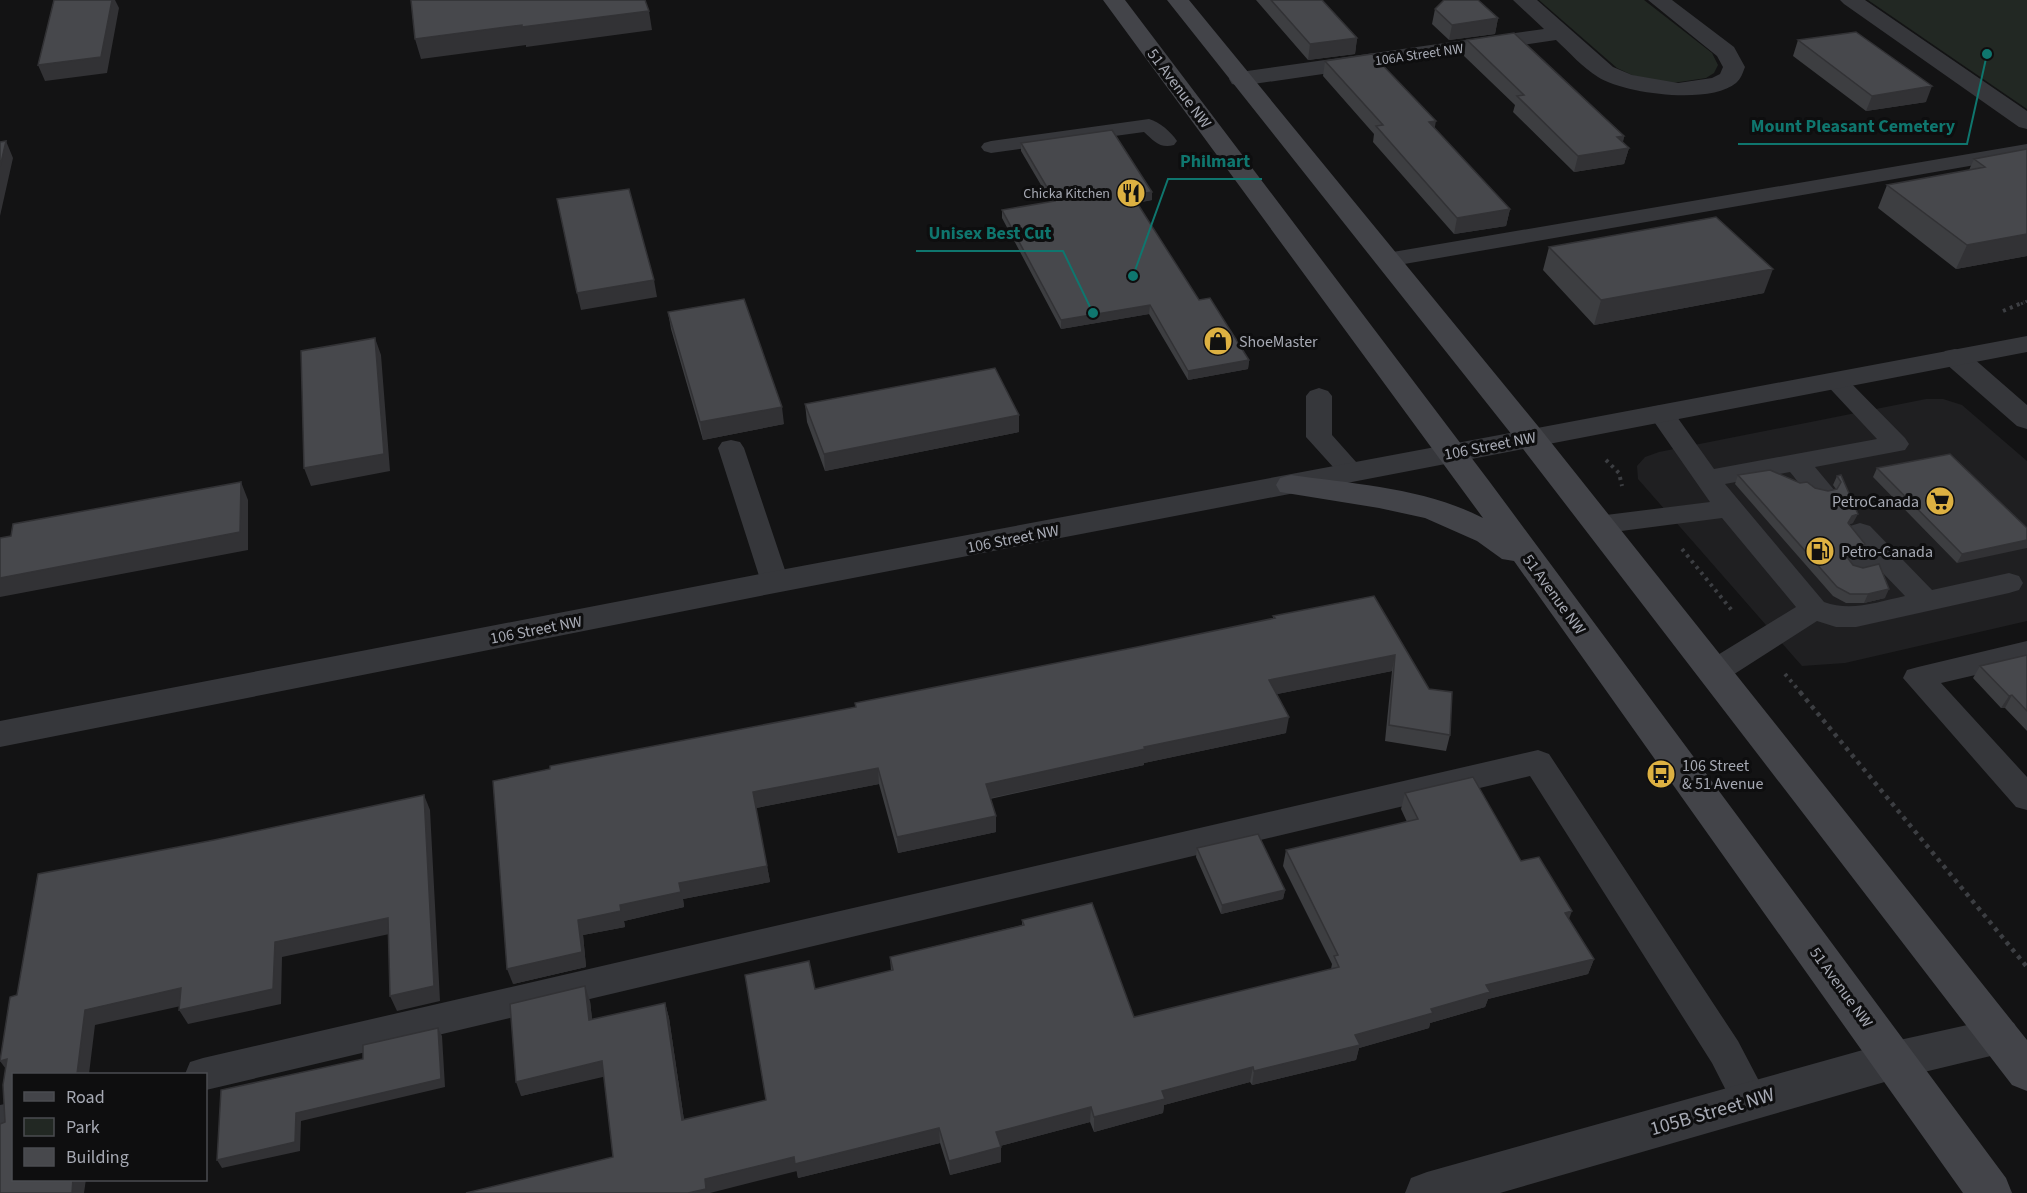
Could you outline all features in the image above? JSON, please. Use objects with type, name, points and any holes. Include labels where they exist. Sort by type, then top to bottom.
[{"type":"main road","name":"51 Avenue NW","points":[[1114,0],[1540,573],[1990,1193]]},
{"type":"main road","points":[[1178,0],[1530,438],[2027,1072]]},
{"type":"main road","points":[[1291,485],[1415,504],[1439,510],[1476,525],[1495,536],[1540,573]]},
{"type":"street","points":[[1524,0],[1605,72],[1626,81],[1678,90],[1718,84],[1729,78],[1734,67],[1726,52],[1659,0]]},
{"type":"street","points":[[1851,0],[2027,122]]},
{"type":"street","name":"106A Street NW","points":[[1240,79],[1561,33]]},
{"type":"street","name":"106 Street NW","points":[[0,734],[775,582],[2027,344]]},
{"type":"street","points":[[1955,357],[2027,420]]},
{"type":"street","name":"105B Street NW","points":[[1427,1193],[1895,1060],[1999,1036]]},
{"type":"lane","points":[[991,147],[1149,125],[1167,141]]},
{"type":"lane","points":[[1388,260],[2027,150]]},
{"type":"lane","points":[[1709,478],[1896,444],[1834,380]]},
{"type":"lane","points":[[1319,396],[1319,437],[1352,472]]},
{"type":"lane","points":[[1661,413],[1729,508],[1762,531],[1802,577],[1814,609],[1836,617],[1856,616],[2009,584]]},
{"type":"lane","points":[[731,448],[775,582]]},
{"type":"lane","points":[[1796,462],[1822,491]]},
{"type":"lane","points":[[1598,525],[1729,508]]},
{"type":"lane","points":[[1860,532],[1873,562],[1927,602]]},
{"type":"lane","points":[[1714,672],[1814,609]]},
{"type":"lane","points":[[2027,652],[1918,678],[2027,798]]},
{"type":"lane","points":[[207,1073],[1538,762],[1725,1052],[1750,1100]]},
{"type":"path","points":[[1616,471],[1619,473],[1624,492],[1646,518],[1672,538],[2027,967]]},
{"type":"shaded area","points":[[1926,399],[1943,399],[1962,405],[2027,461],[2027,621],[1845,663],[1802,666],[1638,479],[1637,466],[1645,457],[1659,452]]},
{"type":"green space","points":[[1539,0],[1644,0],[1712,53],[1718,65],[1714,73],[1706,78],[1673,83],[1634,76],[1617,68]]},
{"type":"green space","points":[[1868,0],[2027,0],[2027,109]]},
{"type":"building","points":[[54,0],[112,0],[101,57],[38,65]]},
{"type":"building","points":[[411,0],[645,0],[649,11],[415,39]]},
{"type":"building","points":[[1271,0],[1322,0],[1357,38],[1310,44]]},
{"type":"building","points":[[1444,0],[1478,0],[1498,18],[1452,25],[1435,9]]},
{"type":"building","points":[[1856,32],[1932,86],[1872,96],[1798,40]]},
{"type":"building","points":[[1514,33],[1624,136],[1617,137],[1629,148],[1578,156],[1517,96],[1524,95],[1467,40]]},
{"type":"building","points":[[1372,54],[1436,121],[1429,122],[1510,209],[1457,218],[1376,126],[1383,125],[1325,61]]},
{"type":"building","points":[[1112,130],[1152,192],[1132,195],[1199,300],[1210,298],[1249,360],[1188,371],[1150,305],[1061,320],[1002,210],[1055,201],[1021,143]]},
{"type":"building","points":[[6,141],[0,167],[0,142]]},
{"type":"building","points":[[2027,149],[2027,234],[1967,245],[1887,185],[1985,167],[1974,159]]},
{"type":"building","points":[[629,189],[654,280],[577,293],[557,199]]},
{"type":"building","points":[[1716,217],[1773,269],[1601,300],[1549,247]]},
{"type":"building","points":[[744,299],[782,407],[700,422],[668,312]]},
{"type":"building","points":[[375,338],[384,454],[304,468],[301,351]]},
{"type":"building","points":[[995,368],[1019,415],[824,454],[805,404]]},
{"type":"building","name":"PetroCanada","points":[[1950,454],[2027,528],[2027,540],[1962,554],[1877,468]]},
{"type":"building","name":"Petro-Canada","points":[[1770,470],[1800,483],[1807,482],[1815,488],[1828,491],[1837,489],[1841,482],[1837,476],[1841,475],[1858,514],[1852,516],[1848,523],[1865,544],[1853,547],[1847,557],[1853,565],[1863,568],[1879,564],[1889,589],[1868,594],[1850,594],[1837,587],[1738,475]]},
{"type":"building","points":[[241,482],[240,532],[0,578],[0,538],[11,536],[13,524]]},
{"type":"building","points":[[1374,596],[1429,689],[1452,692],[1450,735],[1389,725],[1395,655],[1269,680],[1289,717],[1144,747],[1145,749],[986,784],[996,816],[897,837],[878,768],[753,792],[767,866],[679,883],[681,892],[620,905],[621,911],[578,920],[582,952],[507,969],[493,781],[550,769],[550,766],[856,707],[855,703],[1137,647]]},
{"type":"building","points":[[2027,655],[2027,711],[1980,666]]},
{"type":"building","points":[[1473,777],[1521,861],[1539,857],[1572,911],[1565,913],[1594,959],[1486,985],[1490,992],[1431,1009],[1433,1013],[1355,1035],[1360,1045],[1254,1071],[1253,1067],[1162,1091],[1165,1099],[1094,1117],[1091,1107],[996,1132],[1001,1147],[949,1161],[939,1128],[795,1164],[794,1157],[705,1179],[706,1189],[688,1193],[466,1193],[613,1157],[602,1061],[516,1082],[510,1004],[585,986],[589,1020],[665,1003],[682,1120],[766,1100],[745,975],[809,961],[815,989],[893,970],[890,957],[1024,925],[1022,920],[1092,903],[1134,1017],[1339,967],[1334,956],[1338,955],[1286,850],[1418,819],[1405,793]]},
{"type":"building","points":[[424,795],[434,986],[390,996],[388,918],[275,942],[273,989],[179,1010],[181,988],[85,1010],[77,1073],[12,1073],[12,1181],[73,1181],[72,1193],[0,1193],[0,1124],[5,1122],[3,1085],[7,1059],[0,1061],[10,997],[17,995],[38,874],[214,840]]},
{"type":"building","points":[[1258,834],[1285,890],[1222,905],[1197,848]]},
{"type":"building","points":[[438,1028],[441,1079],[296,1113],[295,1142],[217,1160],[221,1090],[363,1059],[363,1045]]},
{"type":"place","name":"Mount Pleasant Cemetery","points":[[1987,54]]},
{"type":"place","name":"Chicka Kitchen","points":[[1131,193]]},
{"type":"place","name":"Philmart","points":[[1133,276]]},
{"type":"place","name":"Unisex Best Cut","points":[[1093,313]]},
{"type":"place","name":"ShoeMaster","points":[[1218,341]]},
{"type":"place","name":"PetroCanada","points":[[1940,501]]},
{"type":"place","name":"Petro-Canada","points":[[1820,551]]},
{"type":"place","name":"106 Street & 51 Avenue","points":[[1661,774]]}]
